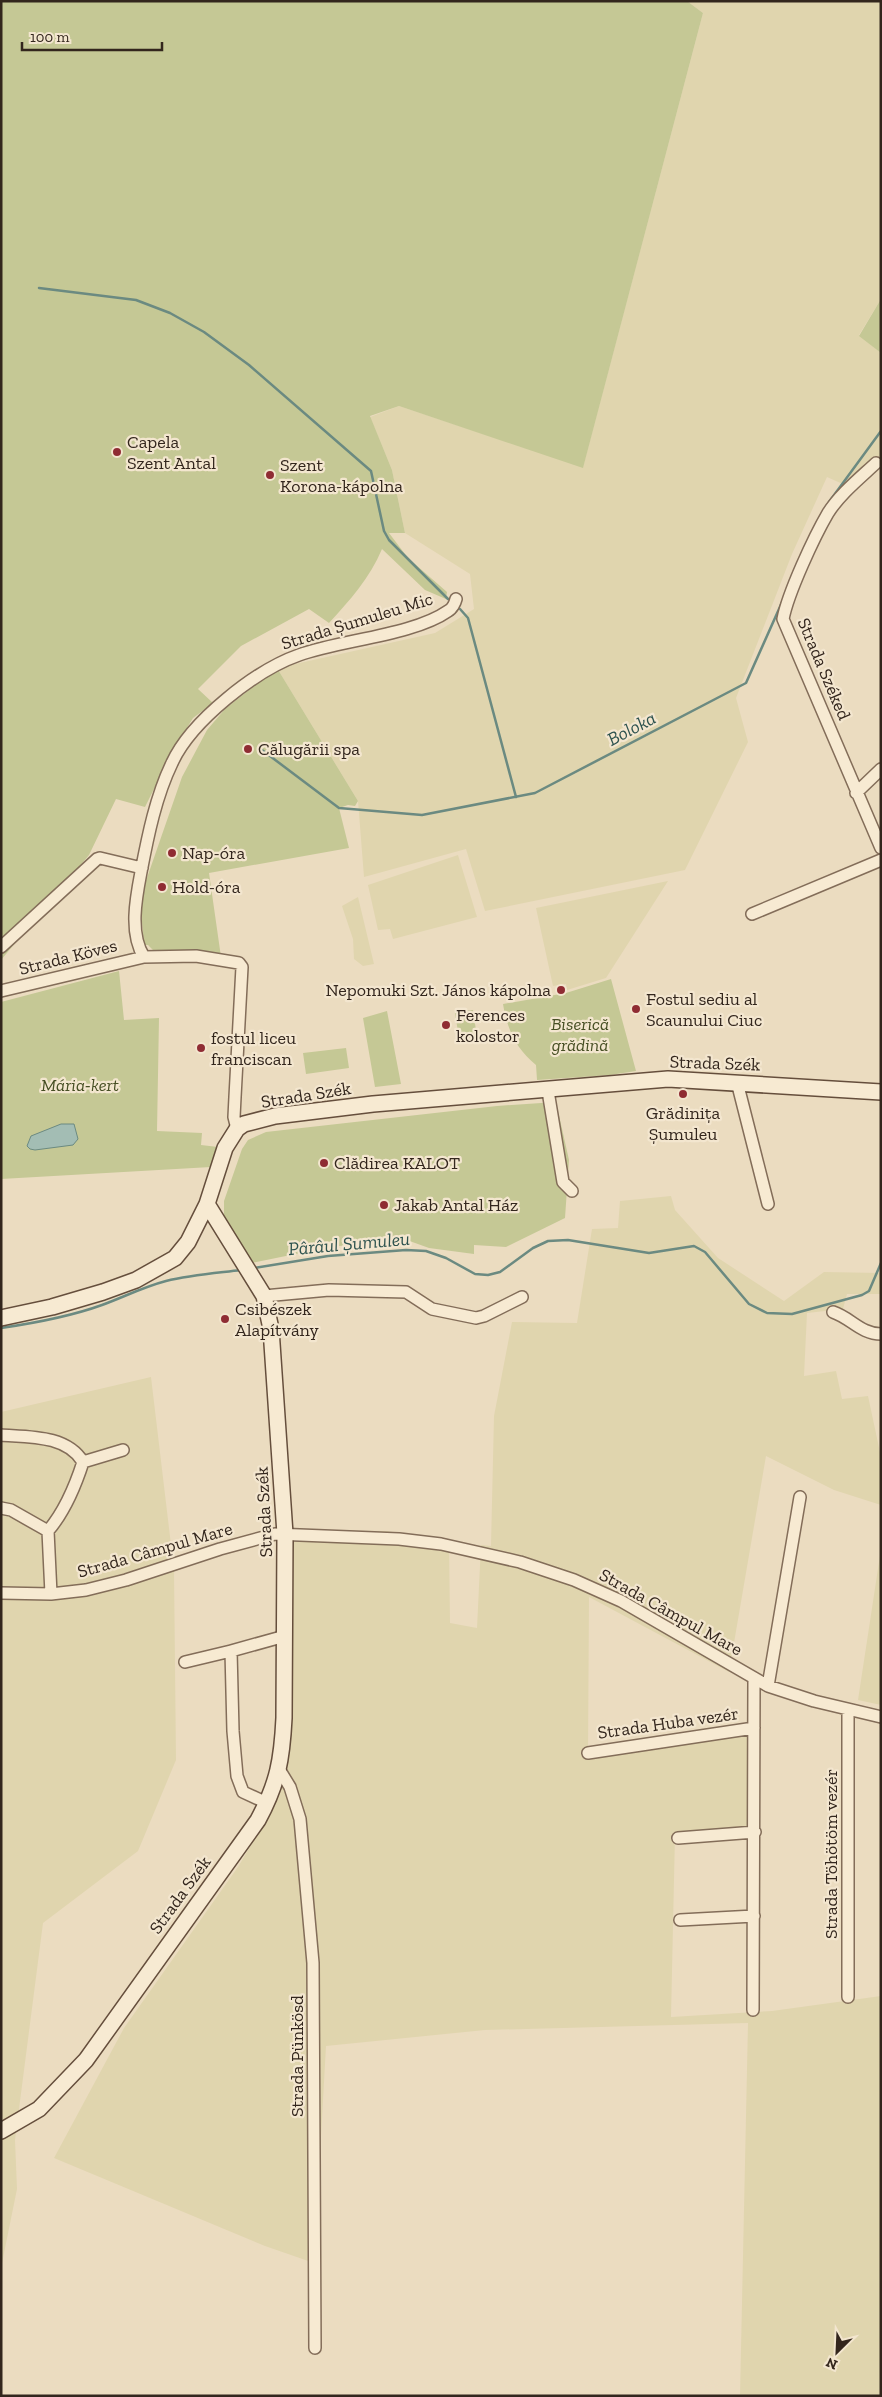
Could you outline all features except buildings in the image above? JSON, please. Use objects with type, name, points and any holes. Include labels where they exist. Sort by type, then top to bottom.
[{"type":"street","name":"Strada Széked","points":[[876,462],[845,493],[829,513],[800,572],[783,619],[881,848]]},
{"type":"street","name":"Strada Șumuleu Mic","points":[[144,957],[137,944],[136,899],[156,808],[172,762],[185,741],[233,693],[257,676],[298,655],[433,619],[450,611],[456,599]]},
{"type":"street","points":[[856,793],[881,769]]},
{"type":"street","points":[[1,947],[97,859],[100,858],[142,868]]},
{"type":"street","points":[[752,914],[881,860]]},
{"type":"street","points":[[1,1318],[79,1300],[131,1282],[158,1269],[175,1258],[182,1250],[207,1204],[225,1148],[237,1130],[234,1117],[242,967],[239,963],[196,956],[144,957]]},
{"type":"street","name":"Strada Köves","points":[[1,991],[144,957]]},
{"type":"street","name":"Strada Szék","points":[[237,1130],[244,1124],[305,1112],[372,1104],[548,1091],[668,1079],[881,1092]]},
{"type":"street","points":[[737,1082],[768,1204]]},
{"type":"street","points":[[548,1091],[563,1182],[572,1191]]},
{"type":"street","name":"Strada Szék","points":[[1,2131],[39,2109],[86,2060],[258,1820],[267,1804],[279,1769],[283,1734],[286,1534],[271,1329],[264,1296],[207,1204]]},
{"type":"street","points":[[264,1296],[329,1290],[406,1292],[432,1309],[476,1318],[484,1316],[522,1297]]},
{"type":"street","points":[[833,1312],[844,1317],[864,1332],[881,1334]]},
{"type":"street","points":[[1,1435],[41,1438],[66,1445],[79,1455],[83,1462]]},
{"type":"street","points":[[83,1462],[123,1450]]},
{"type":"street","points":[[51,1594],[48,1531],[63,1510],[83,1462]]},
{"type":"street","points":[[768,1686],[800,1497]]},
{"type":"street","points":[[1,1508],[11,1510],[48,1531]]},
{"type":"street","name":"Strada Câmpul Mare","points":[[1,1593],[51,1594],[86,1590],[118,1582],[263,1536],[286,1534],[399,1538],[441,1544],[549,1570],[621,1601],[768,1686],[848,1710],[881,1717]]},
{"type":"street","points":[[185,1662],[285,1636]]},
{"type":"street","points":[[231,1651],[233,1731],[237,1776],[243,1792],[267,1804]]},
{"type":"street","name":"Strada Huba vezér","points":[[752,2010],[755,1832],[754,1679]]},
{"type":"street","name":"Strada Töhötöm vezér","points":[[848,1710],[848,1997]]},
{"type":"street","name":"Strada Huba vezér","points":[[588,1753],[754,1728]]},
{"type":"street","name":"Strada Pünkösd","points":[[279,1769],[296,1800],[300,1819],[313,1963],[315,2348]]},
{"type":"street","points":[[678,1838],[755,1832]]},
{"type":"street","points":[[680,1920],[754,1916]]},
{"type":"shaded area","points":[[687,1],[881,1],[881,299],[859,335],[881,353],[881,455],[854,489],[827,477],[792,554],[736,698],[748,742],[685,870],[485,911],[466,849],[364,877],[358,801],[277,668],[435,633],[474,609],[470,574],[405,533],[392,470],[370,417],[399,406],[583,467],[703,13]]},
{"type":"shaded area","points":[[458,855],[477,917],[393,939],[390,929],[378,930],[368,885]]},
{"type":"shaded area","points":[[668,881],[606,978],[567,990],[566,984],[553,986],[536,908]]},
{"type":"shaded area","points":[[358,897],[374,964],[363,966],[354,959],[353,939],[342,906]]},
{"type":"shaded area","points":[[671,1196],[675,1210],[718,1258],[784,1301],[824,1272],[881,1273],[880,1294],[847,1294],[843,1309],[807,1313],[804,1376],[836,1371],[842,1399],[868,1396],[881,1457],[881,1505],[834,1490],[766,1456],[729,1672],[589,1597],[588,1755],[748,1732],[748,1826],[675,1834],[671,2017],[772,2011],[881,1996],[881,2396],[740,2396],[748,2023],[485,2030],[326,2046],[314,2263],[265,2246],[54,2158],[124,2028],[238,1867],[275,1805],[281,1730],[285,1534],[298,1530],[387,1531],[449,1541],[450,1623],[477,1628],[481,1545],[491,1546],[494,1416],[512,1322],[577,1323],[592,1229],[618,1228],[620,1201]]},
{"type":"shaded area","points":[[151,1377],[174,1570],[176,1760],[138,1851],[43,1923],[15,2140],[17,2189],[1,2268],[1,1412]]},
{"type":"shaded area","points":[[881,1549],[881,1705],[858,1700]]},
{"type":"green space","points":[[1,1],[687,1],[703,13],[583,468],[399,406],[370,416],[392,470],[405,533],[389,533],[408,558],[447,592],[446,599],[425,590],[382,549],[365,579],[329,623],[309,609],[241,646],[198,689],[213,703],[193,718],[177,744],[160,787],[156,785],[145,807],[116,799],[89,855],[1,960]]},
{"type":"green space","points":[[881,299],[881,353],[859,336]]},
{"type":"green space","points":[[277,668],[358,801],[355,806],[348,805],[339,808],[349,848],[209,873],[221,957],[153,950],[148,945],[144,945],[140,898],[182,777],[207,730],[225,709]]},
{"type":"green space","name":"Mária-kert","points":[[119,971],[124,1020],[159,1018],[157,1131],[202,1133],[201,1145],[218,1147],[211,1167],[1,1179],[1,1002]]},
{"type":"green space","name":"Biserică grădină","points":[[611,979],[636,1071],[610,1075],[537,1080],[536,1065],[523,1052],[514,1038],[507,1022],[503,1004],[566,993]]},
{"type":"green space","points":[[473,1010],[477,1037],[459,1039],[455,1012]]},
{"type":"green space","points":[[387,1011],[401,1084],[375,1087],[363,1018]]},
{"type":"green space","points":[[346,1048],[349,1068],[306,1074],[303,1053]]},
{"type":"green space","points":[[556,1102],[569,1160],[565,1218],[506,1247],[474,1245],[474,1254],[429,1248],[404,1239],[330,1247],[251,1263],[224,1218],[224,1201],[242,1149],[248,1140],[266,1132],[497,1106]]},
{"type":"water","points":[[61,1124],[74,1124],[78,1139],[73,1145],[35,1150],[27,1146],[31,1136]]},
{"type":"waterway","points":[[39,288],[136,300],[170,313],[204,332],[249,365],[371,471],[384,531],[389,540],[448,599]]},
{"type":"waterway","name":"Boloka","points":[[829,502],[881,431]]},
{"type":"waterway","name":"Boloka","points":[[262,750],[339,808],[422,815],[535,793],[746,683],[783,600]]},
{"type":"waterway","points":[[460,609],[468,618],[516,797]]},
{"type":"waterway","name":"Pârâul Șumuleu","points":[[254,1268],[328,1256],[406,1250],[426,1251],[446,1258],[475,1274],[488,1275],[500,1272],[533,1248],[548,1241],[568,1240],[649,1253],[694,1246],[705,1252],[749,1304],[767,1313],[792,1314],[862,1295],[869,1291],[881,1263]]},
{"type":"waterway","name":"Pârâul Șumuleu","points":[[1,1328],[77,1313],[166,1281],[241,1270]]},
{"type":"place","name":"Capela Szent Antal","points":[[117,452]]},
{"type":"place","name":"Szent Korona-kápolna","points":[[270,475]]},
{"type":"place","name":"Călugării spa","points":[[248,749]]},
{"type":"place","name":"Nap-óra","points":[[172,853]]},
{"type":"place","name":"Hold-óra","points":[[162,887]]},
{"type":"place","name":"Nepomuki Szt. János kápolna","points":[[561,990]]},
{"type":"place","name":"Fostul sediu al Scaunului Ciuc","points":[[636,1009]]},
{"type":"place","name":"Ferences kolostor","points":[[446,1025]]},
{"type":"place","name":"fostul liceu franciscan","points":[[201,1048]]},
{"type":"place","name":"Grădinița Șumuleu","points":[[683,1094]]},
{"type":"place","name":"Clădirea KALOT","points":[[324,1163]]},
{"type":"place","name":"Jakab Antal Ház","points":[[384,1205]]},
{"type":"place","name":"Csibészek Alapítvány","points":[[225,1319]]}]
